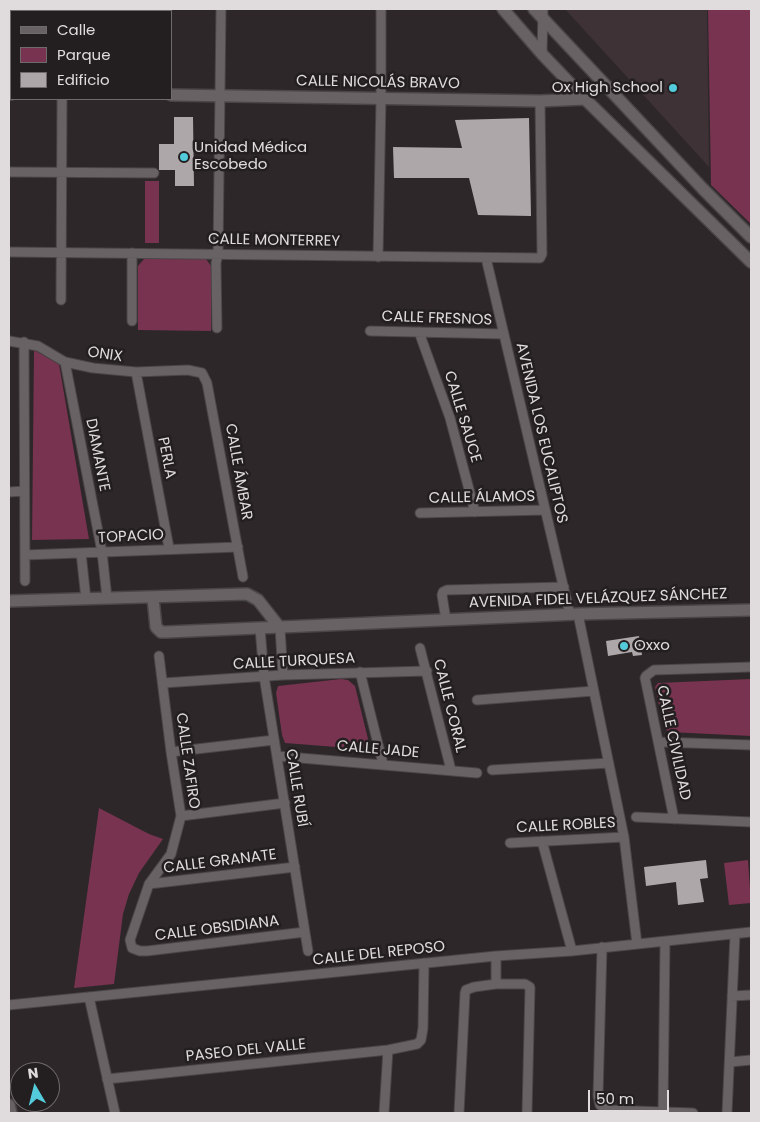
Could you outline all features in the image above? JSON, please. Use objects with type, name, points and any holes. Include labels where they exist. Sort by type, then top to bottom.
[{"type":"street","points":[[217,328],[216,263],[218,254],[221,9]]},
{"type":"street","points":[[378,257],[381,9]]},
{"type":"street","points":[[503,9],[585,99],[751,262]]},
{"type":"street","points":[[534,9],[543,13],[703,189],[751,237]]},
{"type":"street","points":[[542,54],[543,13]]},
{"type":"street","name":"CALLE NICOLÁS BRAVO","points":[[172,96],[540,101],[585,99]]},
{"type":"street","points":[[61,300],[62,100]]},
{"type":"street","name":"CALLE MONTERREY","points":[[9,252],[538,258],[542,254],[540,101]]},
{"type":"street","points":[[9,172],[154,173]]},
{"type":"street","points":[[132,253],[132,320]]},
{"type":"street","name":"AVENIDA LOS EUCALIPTOS","points":[[486,258],[564,587],[574,614],[594,691],[624,837],[637,944]]},
{"type":"street","name":"CALLE FRESNOS","points":[[370,331],[504,334]]},
{"type":"street","name":"CALLE SAUCE","points":[[419,332],[450,418],[475,512]]},
{"type":"street","name":"ONIX","points":[[9,341],[24,342],[38,346],[65,362],[93,368],[136,372],[188,370],[202,374]]},
{"type":"street","points":[[24,342],[25,581]]},
{"type":"street","name":"DIAMANTE","points":[[65,362],[102,552],[108,598]]},
{"type":"street","name":"PERLA","points":[[136,372],[169,548]]},
{"type":"street","name":"CALLE ÁMBAR","points":[[202,374],[208,383],[243,577]]},
{"type":"street","points":[[9,492],[24,492]]},
{"type":"street","name":"CALLE ÁLAMOS","points":[[420,513],[545,510]]},
{"type":"street","name":"TOPACIO","points":[[25,554],[238,546]]},
{"type":"street","points":[[81,553],[86,599]]},
{"type":"street","name":"AVENIDA FIDEL VELÁZQUEZ SÁNCHEZ","points":[[446,620],[442,595],[446,590],[564,587]]},
{"type":"street","points":[[9,601],[249,595],[258,600],[280,628],[283,675]]},
{"type":"street","name":"AVENIDA FIDEL VELÁZQUEZ SÁNCHEZ","points":[[153,598],[156,625],[157,629],[161,632],[574,614],[751,610]]},
{"type":"street","name":"CALLE RUBÍ","points":[[260,628],[264,676],[308,951]]},
{"type":"street","name":"CALLE CORAL","points":[[420,648],[451,770]]},
{"type":"street","name":"CALLE ZAFIRO","points":[[132,948],[130,940],[148,884],[171,854],[181,816],[159,656]]},
{"type":"street","name":"CALLE CIVILIDAD","points":[[674,819],[645,678],[654,670],[751,667]]},
{"type":"street","name":"CALLE TURQUESA","points":[[163,683],[283,675],[427,671]]},
{"type":"street","points":[[360,672],[383,764]]},
{"type":"street","points":[[477,700],[594,691]]},
{"type":"street","points":[[171,752],[274,740]]},
{"type":"street","points":[[658,742],[751,745]]},
{"type":"street","name":"CALLE JADE","points":[[277,756],[477,773]]},
{"type":"street","points":[[492,770],[609,763]]},
{"type":"street","points":[[181,816],[285,803]]},
{"type":"street","points":[[636,817],[751,822]]},
{"type":"street","name":"CALLE ROBLES","points":[[510,843],[624,837]]},
{"type":"street","points":[[542,841],[572,951]]},
{"type":"street","name":"CALLE GRANATE","points":[[148,884],[295,867]]},
{"type":"street","name":"CALLE OBSIDIANA","points":[[132,948],[147,951],[305,932]]},
{"type":"street","name":"CALLE DEL REPOSO","points":[[9,1004],[496,956],[572,951],[751,932]]},
{"type":"street","points":[[727,1113],[735,934]]},
{"type":"street","points":[[663,1112],[664,942]]},
{"type":"street","points":[[602,948],[598,1096],[600,1105],[607,1110],[693,1113]]},
{"type":"street","points":[[496,956],[496,984]]},
{"type":"street","name":"PASEO DEL VALLE","points":[[107,1079],[388,1050],[415,1045],[421,1040],[423,1028],[424,963]]},
{"type":"street","points":[[459,1113],[465,993],[466,990],[474,987],[496,984],[525,984],[530,987],[528,1113]]},
{"type":"street","points":[[732,996],[751,995]]},
{"type":"street","points":[[89,997],[115,1113]]},
{"type":"street","points":[[384,1113],[388,1050]]},
{"type":"street","points":[[730,1062],[751,1060]]},
{"type":"street","points":[[9,1105],[11,1113]]},
{"type":"shaded area","name":"Ox High School","points":[[565,9],[707,9],[709,167]]},
{"type":"green space","points":[[708,9],[751,9],[751,224],[711,185]]},
{"type":"green space","points":[[145,181],[159,181],[159,243],[145,243]]},
{"type":"green space","points":[[144,259],[206,259],[211,266],[211,331],[138,330],[138,266]]},
{"type":"green space","points":[[34,350],[59,364],[89,539],[32,540]]},
{"type":"green space","points":[[341,679],[348,680],[355,686],[369,743],[368,747],[362,749],[285,743],[282,735],[276,693],[278,686]]},
{"type":"green space","points":[[751,679],[751,736],[669,732],[664,728],[655,687],[658,683]]},
{"type":"green space","points":[[99,808],[149,834],[163,839],[139,873],[129,894],[123,914],[114,984],[74,988]]},
{"type":"green space","points":[[748,860],[751,903],[729,905],[724,863]]},
{"type":"building","name":"Unidad Médica Escobedo","points":[[174,117],[193,117],[194,186],[175,186],[175,170],[159,170],[159,144],[174,144]]},
{"type":"building","points":[[529,118],[531,216],[478,215],[469,178],[394,178],[393,147],[462,148],[455,120]]},
{"type":"building","name":"Oxxo","points":[[639,636],[642,655],[633,656],[632,652],[608,656],[606,641]]},
{"type":"building","points":[[706,860],[708,878],[700,879],[704,902],[678,905],[676,882],[646,886],[644,867]]},
{"type":"place","name":"Ox High School","points":[[673,88]]},
{"type":"place","name":"Unidad Médica Escobedo","points":[[184,157]]},
{"type":"place","name":"Oxxo","points":[[624,646]]}]
